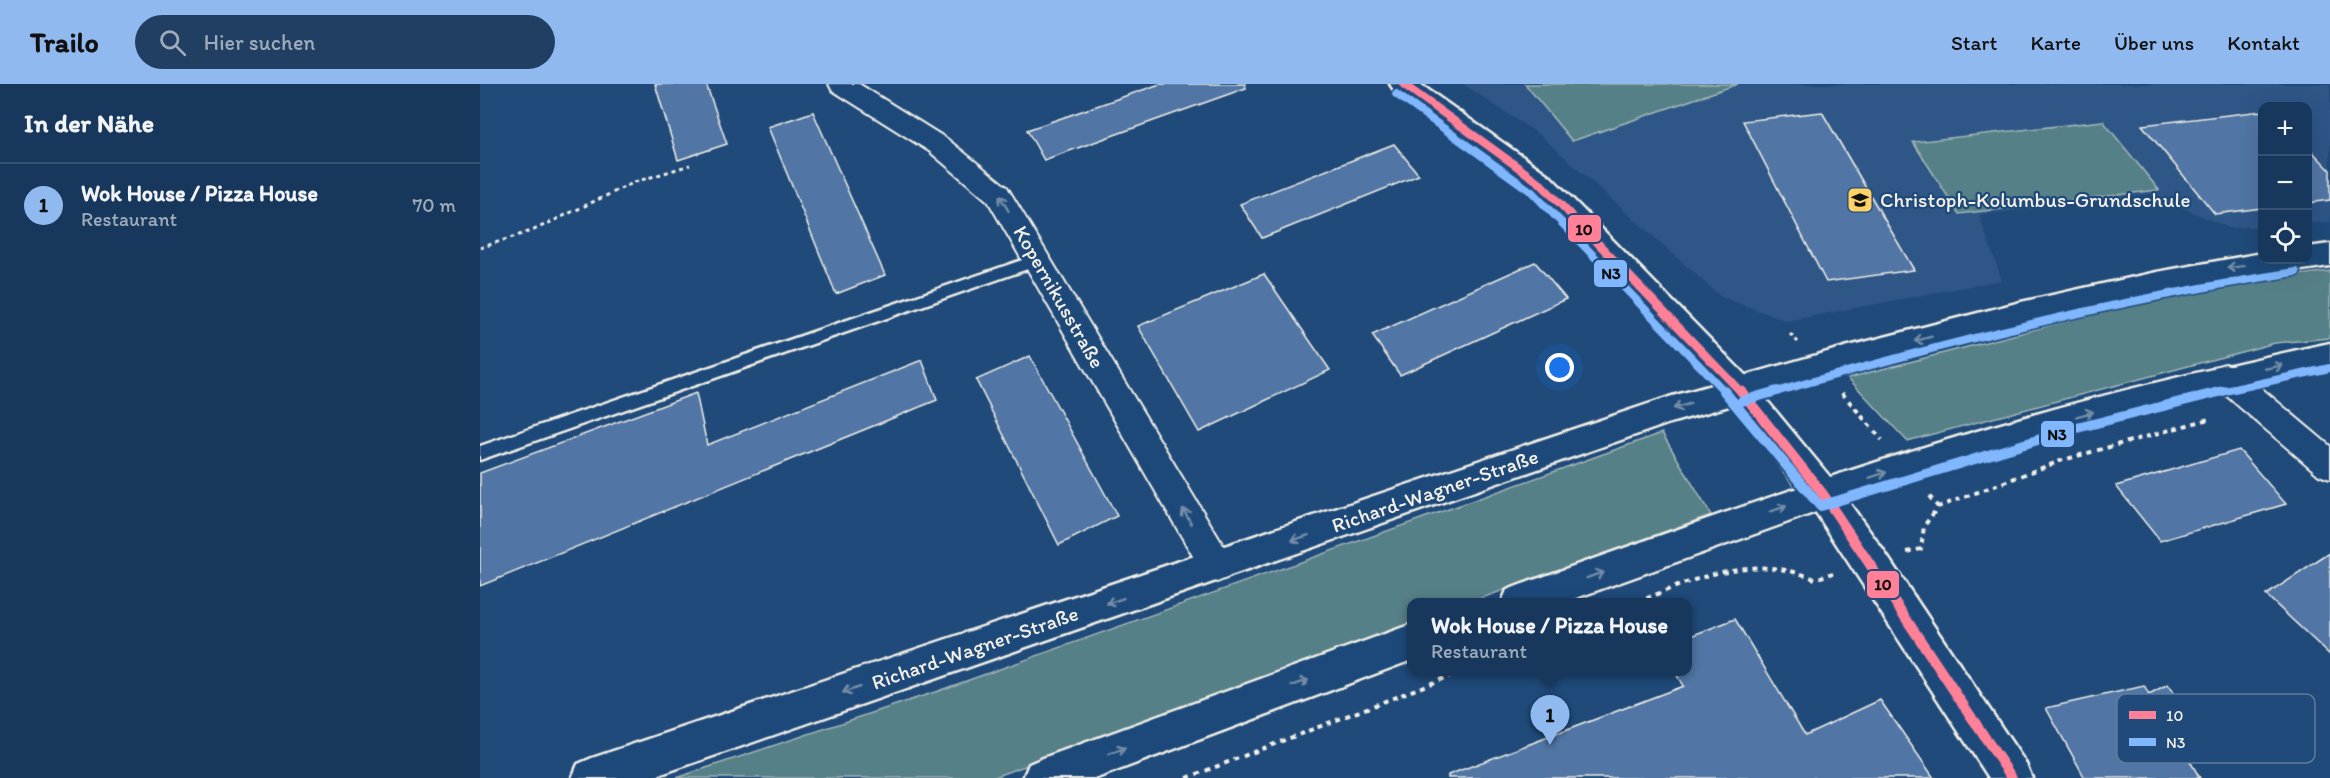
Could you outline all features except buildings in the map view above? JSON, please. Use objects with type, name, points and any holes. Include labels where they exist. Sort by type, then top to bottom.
[{"type":"main road","points":[[1403,84],[1540,183],[1739,389],[1822,494],[1870,561],[2012,778]]},
{"type":"main road","points":[[2312,257],[2330,255]]},
{"type":"main road","name":"Richard-Wagner-Straße","points":[[592,778],[1669,410],[1819,366],[2069,303],[2215,269],[2259,264]]},
{"type":"main road","points":[[1534,598],[1905,466],[2036,427],[2226,376],[2330,356]]},
{"type":"main road","points":[[1043,778],[1407,644]]},
{"type":"street","name":"Kopernikusstraße","points":[[841,84],[938,145],[998,194],[1217,566]]},
{"type":"street","points":[[2226,376],[2330,465]]},
{"type":"lane","points":[[480,453],[1038,260]]},
{"type":"path","points":[[480,248],[534,230],[634,182],[690,165]]},
{"type":"path","points":[[1790,334],[1938,507]]},
{"type":"path","points":[[1650,598],[1725,568],[1771,565],[1799,570],[1815,579],[1870,561],[1921,549],[1924,526],[1938,507],[2063,460],[2259,404]]},
{"type":"path","points":[[1187,778],[1450,676]]},
{"type":"shaded area","name":"Christoph-Kolumbus-Grundschule","points":[[1463,84],[2330,84],[2330,222],[2312,223],[2312,102],[2258,102],[2258,226],[2229,228],[2150,194],[1979,215],[2002,280],[1787,321],[1721,297],[1541,136]]},
{"type":"green space","points":[[1525,84],[1738,84],[1572,141]]},
{"type":"green space","points":[[2103,121],[2159,190],[1959,214],[1913,142]]},
{"type":"green space","points":[[2330,271],[2330,338],[2275,343],[1907,441],[1848,378],[2193,288]]},
{"type":"green space","points":[[1662,433],[1711,515],[1482,598],[1407,598],[1407,626],[992,778],[676,778],[938,691]]},
{"type":"transit line","name":"10","points":[[1403,84],[1540,183],[1739,389],[1823,494],[2012,778]]},
{"type":"transit line","name":"N3","points":[[1396,94],[1532,192],[1730,397],[1820,506],[2077,428],[2204,395],[2330,368]]},
{"type":"transit line","name":"N3","points":[[1742,401],[2017,326],[2156,295],[2296,272]]},
{"type":"place","name":"Christoph-Kolumbus-Grundschule","points":[[1860,200]]},
{"type":"place","name":"Wok House / Pizza House","points":[[1550,745]]}]
